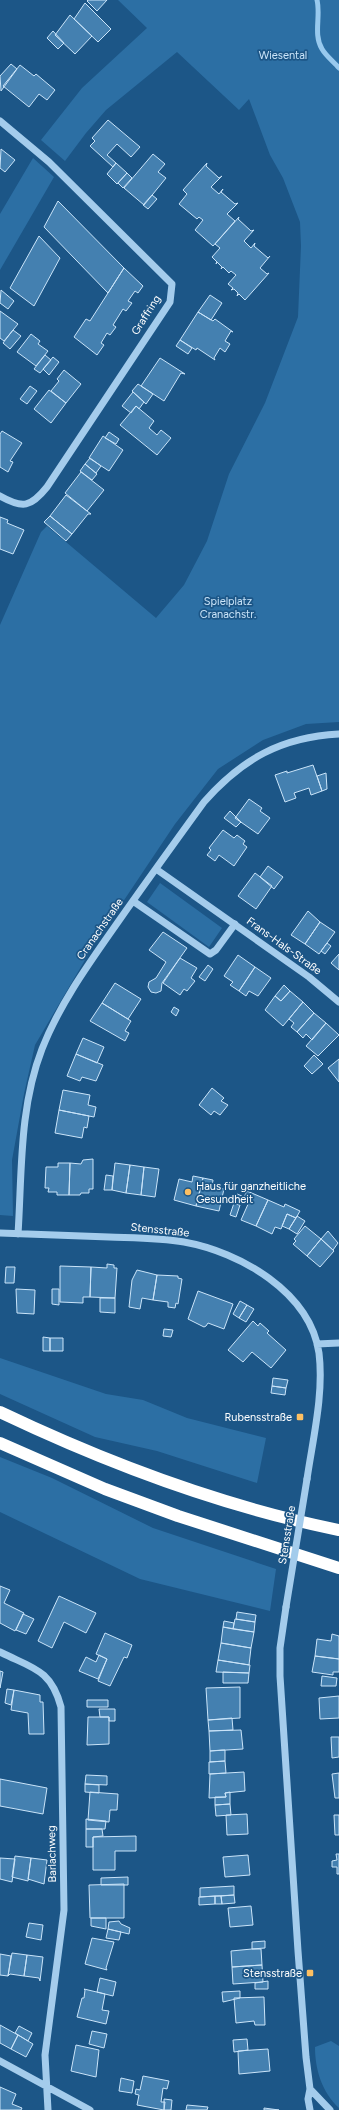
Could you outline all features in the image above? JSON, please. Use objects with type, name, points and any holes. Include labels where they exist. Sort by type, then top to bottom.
[{"type":"highway","points":[[0,1412],[167,1482],[249,1507],[339,1530]]},
{"type":"highway","points":[[0,1443],[105,1489],[178,1516],[339,1568]]},
{"type":"highway","points":[[293,1552],[339,1562]]},
{"type":"street","name":"Graffring","points":[[0,121],[59,172],[172,284],[170,302],[47,487],[38,498],[28,504],[8,501],[0,496]]},
{"type":"street","name":"Cranachstraße","points":[[18,1234],[21,1152],[31,1089],[42,1050],[62,1008],[92,959],[204,802],[220,784],[246,762],[281,745],[302,739],[339,734]]},
{"type":"street","name":"Frans-Hals-Straße","points":[[156,869],[310,977],[339,1002]]},
{"type":"street","name":"Frans-Hals-Straße","points":[[133,901],[210,954],[216,950],[235,924]]},
{"type":"street","name":"Stensstraße","points":[[0,1233],[143,1238],[185,1242],[222,1254],[260,1271],[290,1296],[306,1315],[317,1344],[320,1388],[280,1648],[280,1676],[298,1950],[306,2057],[310,2089],[308,2099],[310,2110]]},
{"type":"street","points":[[317,1344],[339,1344]]},
{"type":"street","name":"Barlachweg","points":[[0,1652],[33,1668],[47,1677],[51,1681],[58,1695],[61,1706],[64,1910],[45,2055],[48,2110]]},
{"type":"street","points":[[0,2061],[90,2110]]},
{"type":"street","points":[[310,2089],[330,2110]]},
{"type":"green space","points":[[118,0],[339,0],[339,722],[306,724],[263,740],[218,769],[175,824],[92,948],[35,1045],[12,1160],[13,1216],[0,1215],[0,625],[41,532],[47,526],[156,618],[184,585],[207,541],[229,474],[265,403],[298,317],[301,246],[300,222],[283,178],[270,155],[249,99],[239,110],[177,52],[106,110],[65,161],[41,140],[82,88],[147,28]]},
{"type":"green space","points":[[33,158],[54,177],[0,270],[0,214]]},
{"type":"green space","points":[[160,883],[222,928],[209,947],[147,902]]},
{"type":"green space","points":[[0,1358],[106,1394],[143,1400],[187,1418],[266,1438],[257,1483],[157,1451],[95,1437],[0,1394]]},
{"type":"green space","points":[[0,1457],[52,1478],[153,1528],[276,1569],[270,1611],[140,1579],[0,1512]]},
{"type":"green space","points":[[331,2041],[339,2046],[339,2108],[324,2088],[318,2072],[315,2056],[315,2047]]},
{"type":"building","points":[[107,0],[97,11],[87,1]]},
{"type":"building","points":[[85,3],[111,29],[98,42],[74,19]]},
{"type":"building","points":[[70,15],[92,36],[75,54],[55,35]]},
{"type":"building","points":[[53,31],[64,43],[58,49],[47,38]]},
{"type":"building","points":[[11,64],[17,69],[1,91],[0,76]]},
{"type":"building","points":[[20,65],[34,76],[36,74],[55,90],[47,100],[39,94],[29,107],[3,86]]},
{"type":"building","points":[[108,120],[140,147],[131,157],[117,144],[107,155],[116,163],[113,167],[90,146],[95,141],[92,138]]},
{"type":"building","points":[[1,149],[15,160],[5,172],[0,168]]},
{"type":"building","points":[[153,154],[165,164],[158,172],[166,178],[144,205],[124,188]]},
{"type":"building","points":[[116,163],[127,173],[117,184],[107,174]]},
{"type":"building","points":[[207,163],[206,166],[219,178],[222,176],[211,187],[219,194],[223,189],[221,192],[235,204],[238,203],[227,214],[235,221],[213,246],[195,230],[203,220],[199,217],[197,219],[179,204],[187,194],[183,190]]},
{"type":"building","points":[[127,173],[132,178],[123,188],[118,183]]},
{"type":"building","points":[[152,195],[157,199],[148,209],[143,205]]},
{"type":"building","points":[[58,201],[124,268],[108,293],[44,227]]},
{"type":"building","points":[[239,217],[238,219],[251,231],[254,230],[244,241],[251,248],[255,243],[254,246],[268,258],[270,256],[260,268],[267,274],[269,273],[245,300],[239,294],[237,296],[238,293],[234,289],[231,290],[233,288],[228,284],[236,275],[231,271],[229,273],[223,267],[221,269],[222,267],[212,257],[220,248],[215,244]]},
{"type":"building","points":[[39,236],[60,258],[34,306],[10,288]]},
{"type":"building","points":[[124,268],[143,286],[138,293],[135,291],[128,301],[132,303],[126,311],[123,309],[113,325],[116,327],[110,335],[107,333],[101,343],[104,345],[97,355],[74,337],[86,319],[90,321]]},
{"type":"building","points":[[1,290],[14,301],[8,309],[0,303]]},
{"type":"building","points":[[210,295],[222,303],[211,320],[198,312]]},
{"type":"building","points":[[0,311],[18,324],[4,341],[0,338]]},
{"type":"building","points":[[198,312],[213,321],[215,319],[233,332],[231,331],[225,341],[230,344],[225,352],[220,348],[214,358],[215,360],[197,348],[196,350],[180,340]]},
{"type":"building","points":[[13,330],[21,336],[10,349],[3,343]]},
{"type":"building","points":[[31,334],[40,341],[38,344],[48,351],[36,366],[17,352]]},
{"type":"building","points":[[180,340],[192,348],[188,354],[176,346]]},
{"type":"building","points":[[45,355],[51,360],[40,373],[34,369]]},
{"type":"building","points":[[53,357],[59,362],[49,375],[43,369]]},
{"type":"building","points":[[160,358],[185,374],[181,373],[164,401],[141,386]]},
{"type":"building","points":[[64,370],[81,384],[66,403],[51,391],[59,381],[57,379]]},
{"type":"building","points":[[138,384],[153,394],[146,404],[132,391]]},
{"type":"building","points":[[30,386],[37,391],[27,404],[20,399]]},
{"type":"building","points":[[49,390],[66,403],[51,423],[34,409]]},
{"type":"building","points":[[133,392],[144,402],[139,409],[136,406],[131,413],[122,406]]},
{"type":"building","points":[[136,406],[154,421],[149,428],[157,435],[161,430],[171,438],[157,455],[120,425]]},
{"type":"building","points":[[2,431],[22,443],[10,461],[13,462],[8,472],[0,467],[0,434]]},
{"type":"building","points":[[109,432],[119,439],[116,444],[105,438]]},
{"type":"building","points":[[103,436],[123,450],[109,471],[89,458]]},
{"type":"building","points":[[90,458],[101,466],[96,473],[85,464]]},
{"type":"building","points":[[85,464],[97,474],[92,480],[80,471]]},
{"type":"building","points":[[81,472],[104,490],[87,511],[65,493]]},
{"type":"building","points":[[66,495],[91,514],[88,514],[72,534],[50,516]]},
{"type":"building","points":[[50,516],[72,534],[66,541],[44,522]]},
{"type":"building","points":[[0,517],[8,520],[7,523],[24,530],[13,554],[0,549]]},
{"type":"building","points":[[313,765],[322,791],[311,795],[309,788],[294,793],[296,798],[285,802],[275,775]]},
{"type":"building","points":[[326,773],[327,789],[322,791],[317,776]]},
{"type":"building","points":[[249,799],[262,808],[260,811],[270,818],[258,834],[235,818]]},
{"type":"building","points":[[230,811],[241,822],[236,827],[224,818]]},
{"type":"building","points":[[223,830],[234,838],[237,835],[245,841],[243,844],[247,847],[234,866],[219,855],[215,861],[207,855],[211,850],[209,848]]},
{"type":"building","points":[[268,866],[283,877],[274,889],[260,877]]},
{"type":"building","points":[[255,873],[272,886],[256,909],[238,896]]},
{"type":"building","points":[[308,911],[320,922],[305,944],[291,935]]},
{"type":"building","points":[[320,922],[335,932],[319,954],[305,944]]},
{"type":"building","points":[[163,932],[187,948],[162,983],[161,991],[156,993],[151,992],[148,987],[149,982],[156,978],[166,962],[149,950]]},
{"type":"building","points":[[327,943],[331,946],[325,954],[321,951]]},
{"type":"building","points":[[339,954],[339,970],[331,963]]},
{"type":"building","points":[[238,955],[255,967],[239,991],[230,985],[233,982],[224,976]]},
{"type":"building","points":[[180,958],[197,968],[191,978],[195,981],[187,991],[184,989],[180,995],[163,983]]},
{"type":"building","points":[[208,965],[213,969],[205,981],[199,977]]},
{"type":"building","points":[[255,967],[271,978],[258,996],[249,991],[246,996],[239,991]]},
{"type":"building","points":[[115,983],[141,999],[128,1019],[102,1003]]},
{"type":"building","points":[[284,985],[290,991],[281,1001],[275,996]]},
{"type":"building","points":[[290,991],[303,1002],[283,1026],[265,1010],[275,996],[281,1001]]},
{"type":"building","points":[[303,1002],[314,1013],[297,1032],[291,1027],[294,1023],[289,1019]]},
{"type":"building","points":[[102,1003],[131,1021],[125,1031],[129,1033],[125,1041],[90,1021]]},
{"type":"building","points":[[174,1007],[179,1010],[176,1016],[171,1012]]},
{"type":"building","points":[[314,1013],[326,1023],[312,1040],[306,1034],[303,1038],[297,1032]]},
{"type":"building","points":[[326,1023],[339,1035],[318,1056],[306,1046]]},
{"type":"building","points":[[83,1038],[104,1047],[97,1063],[76,1054]]},
{"type":"building","points":[[76,1054],[103,1065],[96,1081],[82,1077],[80,1081],[67,1076]]},
{"type":"building","points":[[314,1055],[323,1064],[312,1074],[304,1066]]},
{"type":"building","points":[[339,1059],[339,1082],[328,1068]]},
{"type":"building","points":[[212,1088],[224,1098],[221,1101],[228,1105],[220,1115],[214,1111],[211,1115],[199,1105]]},
{"type":"building","points":[[63,1090],[90,1095],[88,1105],[96,1107],[94,1117],[59,1110]]},
{"type":"building","points":[[59,1110],[89,1116],[87,1128],[84,1127],[82,1138],[55,1133]]},
{"type":"building","points":[[93,1159],[93,1189],[89,1189],[89,1193],[69,1195],[70,1163],[81,1164],[83,1160]]},
{"type":"building","points":[[58,1163],[70,1163],[69,1195],[57,1195],[57,1192],[48,1192],[49,1188],[45,1188],[46,1167],[58,1167]]},
{"type":"building","points":[[115,1163],[130,1165],[126,1193],[112,1190]]},
{"type":"building","points":[[130,1165],[144,1167],[141,1195],[126,1193]]},
{"type":"building","points":[[144,1167],[159,1169],[155,1197],[141,1195]]},
{"type":"building","points":[[106,1175],[113,1176],[112,1190],[104,1190]]},
{"type":"building","name":"Haus für ganzheitliche Gesundheit","points":[[193,1176],[203,1178],[196,1206],[174,1200],[179,1179],[192,1182]]},
{"type":"building","points":[[203,1178],[213,1180],[212,1187],[224,1189],[219,1211],[196,1206]]},
{"type":"building","points":[[247,1191],[268,1200],[256,1226],[241,1220],[249,1202],[243,1199]]},
{"type":"building","points":[[237,1194],[242,1196],[239,1205],[234,1203]]},
{"type":"building","points":[[268,1200],[284,1207],[285,1204],[300,1211],[296,1218],[287,1214],[281,1229],[275,1227],[272,1234],[256,1226]]},
{"type":"building","points":[[234,1203],[240,1205],[236,1217],[230,1215]]},
{"type":"building","points":[[287,1214],[296,1218],[289,1229],[282,1226]]},
{"type":"building","points":[[297,1216],[305,1221],[297,1234],[289,1229]]},
{"type":"building","points":[[305,1226],[321,1239],[307,1256],[293,1244],[296,1241],[294,1239]]},
{"type":"building","points":[[328,1231],[338,1243],[333,1250],[321,1239]]},
{"type":"building","points":[[321,1239],[334,1251],[320,1267],[307,1256]]},
{"type":"building","points":[[107,1264],[114,1265],[114,1268],[117,1268],[115,1298],[90,1297],[91,1267],[107,1268]]},
{"type":"building","points":[[60,1266],[91,1267],[90,1297],[83,1297],[83,1303],[60,1302]]},
{"type":"building","points":[[6,1267],[15,1267],[14,1283],[5,1283]]},
{"type":"building","points":[[137,1270],[157,1275],[153,1300],[142,1298],[140,1309],[129,1307],[132,1280]]},
{"type":"building","points":[[157,1275],[178,1276],[178,1278],[182,1279],[178,1304],[176,1303],[175,1308],[168,1307],[168,1302],[153,1300]]},
{"type":"building","points":[[16,1289],[35,1290],[34,1314],[17,1313]]},
{"type":"building","points":[[52,1289],[59,1289],[59,1305],[52,1304]]},
{"type":"building","points":[[198,1291],[233,1304],[224,1329],[208,1323],[204,1327],[188,1319]]},
{"type":"building","points":[[100,1298],[115,1298],[115,1313],[100,1312]]},
{"type":"building","points":[[240,1301],[247,1305],[239,1318],[233,1314]]},
{"type":"building","points":[[247,1305],[254,1309],[246,1322],[239,1318]]},
{"type":"building","points":[[253,1321],[258,1326],[260,1323],[269,1331],[267,1333],[286,1350],[271,1368],[252,1352],[243,1362],[228,1350]]},
{"type":"building","points":[[164,1329],[173,1330],[171,1337],[163,1336]]},
{"type":"building","points":[[43,1337],[50,1338],[50,1351],[43,1351]]},
{"type":"building","points":[[50,1338],[63,1338],[63,1351],[50,1351]]},
{"type":"building","points":[[273,1378],[288,1380],[286,1388],[272,1386]]},
{"type":"building","points":[[272,1386],[286,1388],[285,1395],[271,1393]]},
{"type":"building","points":[[0,1586],[10,1590],[4,1603],[24,1613],[15,1631],[0,1623]]},
{"type":"building","points":[[59,1596],[96,1613],[86,1633],[64,1622],[52,1648],[38,1641]]},
{"type":"building","points":[[237,1612],[256,1615],[255,1622],[236,1619]]},
{"type":"building","points":[[23,1614],[34,1619],[26,1634],[16,1630]]},
{"type":"building","points":[[235,1619],[255,1622],[254,1632],[233,1629]]},
{"type":"building","points":[[224,1621],[234,1623],[233,1629],[223,1627]]},
{"type":"building","points":[[223,1627],[254,1632],[251,1648],[221,1643]]},
{"type":"building","points":[[105,1633],[132,1645],[127,1658],[124,1657],[110,1686],[98,1681],[107,1659],[96,1654]]},
{"type":"building","points":[[332,1634],[339,1636],[339,1659],[315,1656],[317,1639],[331,1641]]},
{"type":"building","points":[[221,1643],[251,1648],[249,1665],[218,1660]]},
{"type":"building","points":[[99,1655],[107,1659],[98,1679],[79,1671],[86,1657],[96,1662]]},
{"type":"building","points":[[315,1656],[339,1659],[339,1672],[333,1672],[333,1675],[312,1672]]},
{"type":"building","points":[[218,1660],[250,1665],[249,1673],[216,1672]]},
{"type":"building","points":[[0,1671],[3,1672],[0,1688]]},
{"type":"building","points":[[223,1672],[249,1673],[248,1683],[223,1683]]},
{"type":"building","points":[[322,1676],[337,1678],[336,1686],[321,1686]]},
{"type":"building","points":[[240,1687],[240,1718],[208,1720],[206,1688]]},
{"type":"building","points":[[7,1689],[14,1690],[11,1705],[5,1703]]},
{"type":"building","points":[[14,1690],[40,1695],[40,1702],[43,1702],[44,1734],[29,1734],[28,1713],[11,1710]]},
{"type":"building","points":[[339,1696],[339,1718],[320,1719],[319,1698]]},
{"type":"building","points":[[87,1700],[108,1700],[108,1707],[87,1707]]},
{"type":"building","points":[[99,1709],[115,1709],[115,1721],[109,1721],[109,1717],[100,1717]]},
{"type":"building","points":[[88,1717],[109,1717],[109,1744],[87,1745]]},
{"type":"building","points":[[232,1718],[233,1730],[209,1731],[208,1720]]},
{"type":"building","points":[[241,1730],[243,1749],[210,1751],[209,1731]]},
{"type":"building","points":[[331,1737],[339,1737],[339,1757],[332,1758]]},
{"type":"building","points":[[225,1750],[225,1761],[210,1762],[210,1751]]},
{"type":"building","points":[[225,1761],[226,1773],[209,1774],[209,1762]]},
{"type":"building","points":[[244,1772],[245,1791],[225,1793],[226,1797],[209,1798],[210,1774]]},
{"type":"building","points":[[339,1773],[339,1798],[335,1798],[332,1774]]},
{"type":"building","points":[[86,1775],[107,1776],[107,1785],[85,1784]]},
{"type":"building","points":[[0,1779],[47,1788],[43,1814],[0,1806]]},
{"type":"building","points":[[85,1784],[99,1785],[99,1793],[85,1792]]},
{"type":"building","points":[[90,1792],[118,1794],[117,1810],[110,1810],[109,1822],[88,1820]]},
{"type":"building","points":[[230,1792],[230,1804],[215,1805],[215,1797],[226,1797],[225,1793]]},
{"type":"building","points":[[230,1804],[231,1815],[216,1816],[215,1805]]},
{"type":"building","points":[[247,1814],[248,1834],[227,1835],[226,1815]]},
{"type":"building","points":[[334,1815],[339,1815],[339,1835],[335,1835]]},
{"type":"building","points":[[86,1819],[106,1821],[105,1829],[86,1829]]},
{"type":"building","points":[[86,1829],[102,1829],[103,1836],[93,1837],[93,1847],[86,1847]]},
{"type":"building","points":[[136,1836],[136,1851],[115,1851],[115,1870],[93,1870],[93,1837]]},
{"type":"building","points":[[336,1854],[339,1854],[339,1874],[337,1874],[337,1867],[332,1867],[332,1861],[337,1860]]},
{"type":"building","points":[[248,1855],[250,1875],[225,1877],[223,1857]]},
{"type":"building","points":[[15,1856],[31,1858],[28,1881],[12,1877]]},
{"type":"building","points":[[0,1858],[15,1859],[12,1882],[0,1879]]},
{"type":"building","points":[[31,1858],[47,1860],[44,1884],[28,1879]]},
{"type":"building","points":[[128,1877],[128,1885],[101,1885],[101,1878]]},
{"type":"building","points":[[124,1884],[124,1918],[90,1918],[89,1885]]},
{"type":"building","points":[[234,1886],[234,1895],[200,1897],[200,1888]]},
{"type":"building","points":[[234,1895],[235,1903],[222,1904],[221,1896]]},
{"type":"building","points":[[215,1896],[215,1904],[199,1905],[199,1897]]},
{"type":"building","points":[[215,1896],[221,1896],[222,1904],[215,1904]]},
{"type":"building","points":[[251,1906],[253,1925],[230,1927],[228,1908]]},
{"type":"building","points":[[91,1918],[106,1918],[106,1929],[91,1926]]},
{"type":"building","points":[[119,1921],[121,1924],[130,1928],[129,1934],[108,1929],[109,1922]]},
{"type":"building","points":[[29,1923],[43,1925],[41,1940],[26,1937]]},
{"type":"building","points":[[108,1929],[121,1932],[119,1940],[106,1938]]},
{"type":"building","points":[[92,1938],[114,1942],[106,1968],[107,1970],[85,1964]]},
{"type":"building","points":[[265,1941],[265,1948],[252,1949],[252,1942]]},
{"type":"building","points":[[261,1949],[262,1965],[232,1967],[231,1951]]},
{"type":"building","points":[[12,1953],[27,1955],[24,1976],[10,1974],[8,1976]]},
{"type":"building","points":[[0,1954],[11,1956],[8,1976],[0,1975]]},
{"type":"building","points":[[27,1955],[43,1957],[40,1981],[39,1978],[24,1976]]},
{"type":"building","points":[[262,1965],[263,1982],[233,1984],[232,1967]]},
{"type":"building","points":[[100,1978],[116,1982],[113,1996],[97,1992]]},
{"type":"building","points":[[268,1981],[268,1989],[255,1989],[255,1983]]},
{"type":"building","points":[[84,1989],[105,1994],[102,2010],[109,2011],[106,2024],[77,2017],[82,1998],[84,1998]]},
{"type":"building","points":[[240,1991],[240,1998],[223,2002],[222,1992]]},
{"type":"building","points":[[264,1997],[265,2025],[255,2025],[254,2021],[236,2023],[234,1998]]},
{"type":"building","points":[[0,2025],[18,2035],[11,2049],[0,2043]]},
{"type":"building","points":[[19,2026],[32,2033],[28,2041],[15,2033]]},
{"type":"building","points":[[92,2031],[107,2034],[104,2048],[89,2044]]},
{"type":"building","points":[[18,2035],[33,2044],[26,2057],[11,2049]]},
{"type":"building","points":[[247,2039],[248,2050],[234,2052],[233,2040]]},
{"type":"building","points":[[76,2045],[99,2050],[96,2077],[71,2071]]},
{"type":"building","points":[[268,2049],[270,2071],[239,2074],[238,2051]]},
{"type":"building","points":[[143,2076],[169,2081],[167,2089],[163,2088],[161,2102],[165,2102],[164,2110],[137,2105],[139,2095],[135,2094],[136,2089],[140,2090]]},
{"type":"building","points":[[121,2078],[134,2081],[132,2093],[119,2091]]},
{"type":"building","points":[[0,2087],[16,2094],[12,2104],[22,2108],[21,2110],[0,2110]]},
{"type":"building","points":[[164,2099],[172,2100],[171,2110],[164,2110]]},
{"type":"building","points":[[187,2105],[208,2107],[207,2110],[186,2110]]},
{"type":"building","points":[[264,2108],[279,2110],[264,2110]]},
{"type":"waterway","points":[[317,0],[319,43],[322,49],[339,68]]},
{"type":"place","name":"Haus für ganzheitliche Gesundheit","points":[[188,1192]]},
{"type":"place","name":"Rubensstraße","points":[[300,1417]]},
{"type":"place","name":"Stensstraße","points":[[310,1973]]},
{"type":"park label","name":"Wiesental","points":[[283,55]]},
{"type":"park label","name":"Spielplatz Cranachstr.","points":[[228,607]]}]
